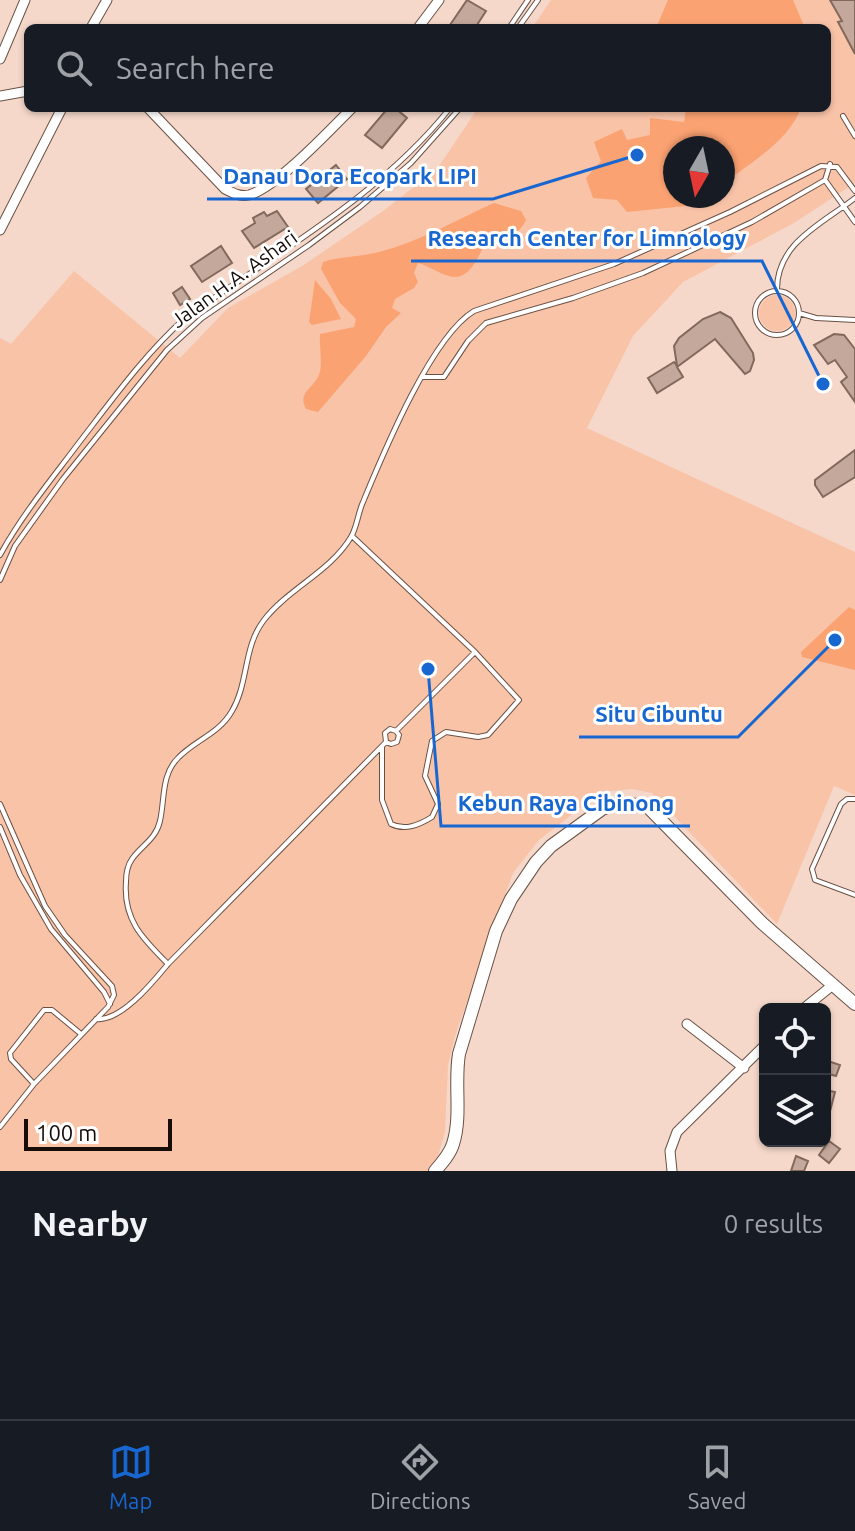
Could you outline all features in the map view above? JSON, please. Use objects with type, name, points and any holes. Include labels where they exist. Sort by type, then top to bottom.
[{"type":"street","points":[[0,59],[25,0]]},
{"type":"street","points":[[93,24],[107,0]]},
{"type":"street","points":[[421,24],[439,0]]},
{"type":"street","points":[[0,96],[24,92]]},
{"type":"street","points":[[0,230],[60,112]]},
{"type":"street","points":[[152,112],[225,189],[242,196],[253,194],[277,179],[348,112]]},
{"type":"street","points":[[435,1171],[451,1150],[455,1139],[459,1054],[500,920],[511,899],[544,854],[602,809],[618,803],[647,806],[762,923],[855,1004]]},
{"type":"street","points":[[810,1003],[834,984]]},
{"type":"street","points":[[687,1024],[744,1068]]},
{"type":"street","points":[[672,1171],[670,1151],[677,1132],[759,1052]]},
{"type":"lane","points":[[512,24],[528,0]]},
{"type":"lane","points":[[521,24],[538,0]]},
{"type":"lane","name":"Jalan H.A. Ashari","points":[[0,555],[28,510],[115,394],[163,337],[185,318],[335,214],[404,156],[446,112]]},
{"type":"lane","name":"Jalan H.A. Ashari","points":[[0,580],[15,546],[109,420],[167,350],[192,326],[341,221],[411,163],[456,112]]},
{"type":"lane","points":[[843,116],[855,136]]},
{"type":"lane","points":[[423,377],[444,377],[461,350],[486,323],[573,298],[643,273],[752,222],[825,180],[830,164]]},
{"type":"lane","points":[[168,964],[146,943],[132,923],[127,911],[125,889],[129,864],[156,832],[169,768],[218,728],[233,710],[241,690],[250,644],[265,618],[295,589],[322,570],[352,536],[363,501],[402,415],[458,323],[474,311],[614,264],[730,212],[813,168],[830,164],[840,170],[855,191]]},
{"type":"lane","points":[[825,180],[855,222]]},
{"type":"lane","points":[[777,291],[782,263],[788,250],[855,198]]},
{"type":"lane","points":[[335,214],[341,221]]},
{"type":"lane","points":[[777,291],[793,298],[799,313],[794,327],[777,335],[763,330],[756,317],[757,303],[768,293],[777,291]]},
{"type":"lane","points":[[799,313],[816,318],[855,320]]},
{"type":"lane","points":[[185,318],[192,326]]},
{"type":"lane","points":[[96,1019],[105,1020],[136,1002],[168,964],[384,745],[397,742],[399,735],[390,729],[385,733],[384,745],[382,800],[385,814],[391,824],[412,827],[432,817],[438,804],[425,776],[432,741],[446,732],[478,737],[488,735],[519,700],[475,652],[352,536]]},
{"type":"lane","points":[[8,540],[15,546]]},
{"type":"lane","points":[[396,731],[475,652]]},
{"type":"lane","points":[[855,799],[847,799],[841,804],[812,869],[812,876],[815,880],[855,895]]},
{"type":"lane","points":[[0,804],[45,906],[65,935],[112,986],[114,995],[110,1004],[34,1084],[0,1127]]},
{"type":"lane","points":[[0,827],[37,908],[104,992],[110,1004]]},
{"type":"lane","points":[[34,1084],[11,1059],[10,1053],[44,1010],[52,1010],[81,1034]]},
{"type":"shaded area","points":[[551,0],[855,0],[855,183],[794,223],[683,282],[633,336],[587,428],[855,552],[855,795],[834,786],[777,924],[652,793],[632,789],[601,792],[539,840],[513,873],[456,1033],[448,1065],[445,1132],[438,1156],[428,1171],[0,1171],[0,338],[11,344],[74,271],[180,358],[228,308],[302,266],[383,211],[437,169],[475,112],[831,112],[831,24],[535,24]]},
{"type":"shaded area","points":[[668,0],[793,0],[803,24],[658,24]]},
{"type":"shaded area","points":[[685,112],[799,112],[778,141],[735,175],[735,136],[663,136],[663,208],[666,208],[627,212],[617,200],[593,198],[586,178],[601,161],[594,142],[622,129],[627,140],[650,135],[650,118],[684,122]]},
{"type":"shaded area","points":[[494,203],[521,211],[526,220],[520,229],[507,234],[491,232],[470,269],[457,277],[418,263],[414,273],[418,282],[414,288],[395,299],[392,308],[401,313],[386,327],[366,356],[318,412],[306,409],[303,398],[320,371],[320,334],[354,327],[356,319],[340,303],[321,269],[323,262],[394,248]]},
{"type":"shaded area","points":[[315,280],[331,299],[341,319],[312,325],[309,322]]},
{"type":"shaded area","points":[[777,295],[790,300],[795,313],[790,326],[777,331],[764,326],[759,313],[764,300]]},
{"type":"shaded area","points":[[849,607],[855,610],[855,670],[802,657],[801,652]]},
{"type":"building","points":[[467,0],[486,11],[478,24],[451,24]]},
{"type":"building","points":[[830,0],[855,0],[855,54],[838,22],[842,21]]},
{"type":"building","points":[[385,112],[400,112],[407,118],[382,148],[365,135]]},
{"type":"building","points":[[336,165],[347,179],[318,203],[306,189]]},
{"type":"building","points":[[277,211],[288,227],[254,248],[242,231],[255,223],[253,218],[264,212],[267,216]]},
{"type":"building","points":[[221,246],[232,263],[202,282],[191,266]]},
{"type":"building","points":[[182,287],[190,299],[180,305],[173,293]]},
{"type":"building","points":[[720,312],[731,318],[753,353],[750,371],[745,374],[715,339],[677,367],[683,377],[657,393],[648,378],[674,362],[677,366],[674,346],[679,338],[703,319]]},
{"type":"building","points":[[834,334],[844,335],[855,349],[855,402],[841,382],[847,377],[835,360],[828,364],[814,345]]},
{"type":"building","points":[[855,450],[855,477],[823,497],[815,480]]},
{"type":"building","points":[[831,1062],[840,1065],[836,1076],[831,1075]]},
{"type":"building","points":[[831,1142],[840,1149],[829,1163],[819,1155],[825,1147],[831,1147]]},
{"type":"building","points":[[796,1156],[808,1161],[804,1171],[791,1171]]},
{"type":"place","name":"Danau Dora Ecopark LIPI","points":[[637,155]]},
{"type":"place","name":"Research Center for Limnology","points":[[823,384]]},
{"type":"place","name":"Situ Cibuntu","points":[[835,640]]},
{"type":"place","name":"Kebun Raya Cibinong","points":[[428,669]]}]
